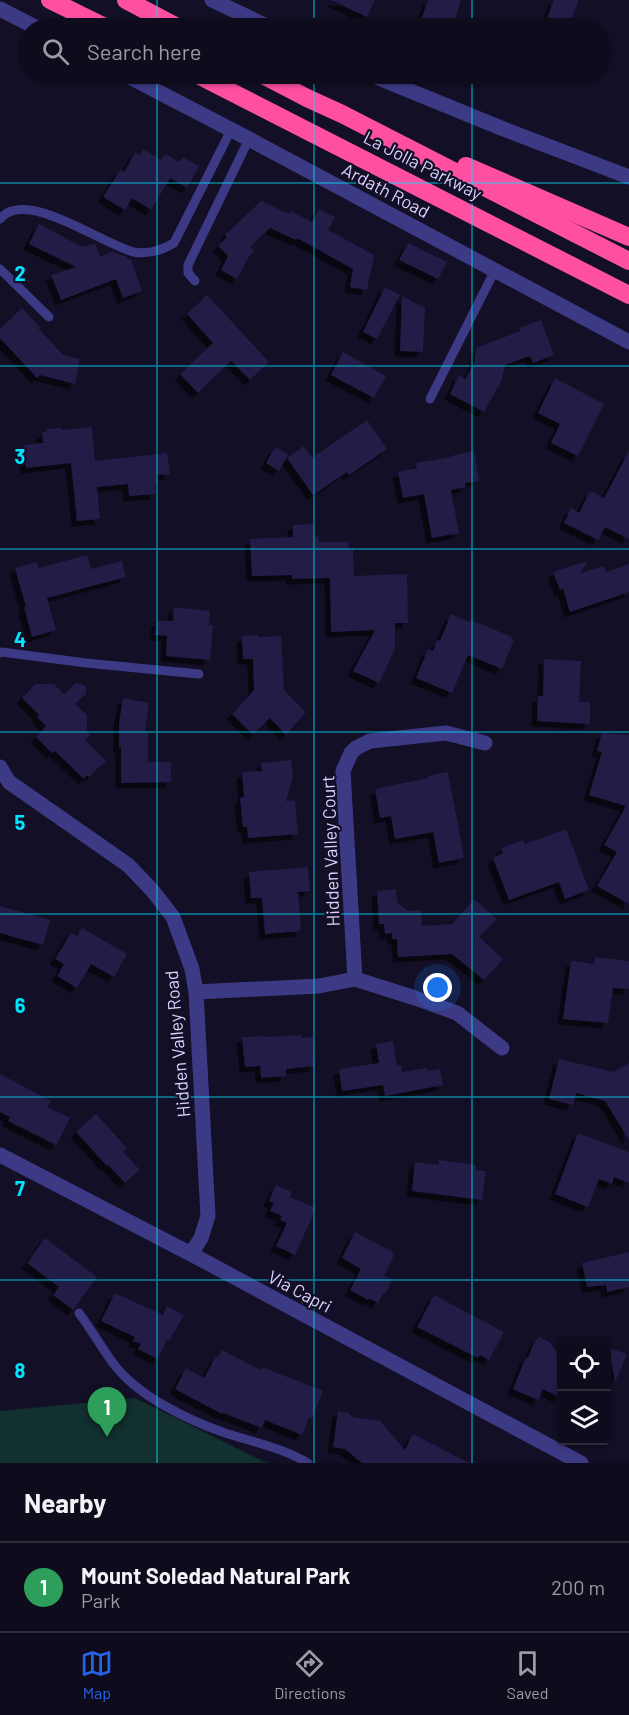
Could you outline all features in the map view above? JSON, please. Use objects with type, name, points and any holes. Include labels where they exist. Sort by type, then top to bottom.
[{"type":"highway","points":[[50,0],[87,18]]},
{"type":"highway","points":[[126,0],[160,18]]},
{"type":"highway","name":"La Jolla Parkway","points":[[216,84],[629,294]]},
{"type":"highway","name":"La Jolla Parkway","points":[[280,84],[629,261]]},
{"type":"highway","points":[[342,114],[629,237]]},
{"type":"street","points":[[212,0],[250,18]]},
{"type":"street","points":[[0,9],[18,18]]},
{"type":"street","name":"Ardath Road","points":[[143,84],[629,342]]},
{"type":"street","points":[[393,84],[629,177]]},
{"type":"street","name":"Hidden Valley Court","points":[[355,980],[343,771],[351,753],[370,741],[446,733],[485,743]]},
{"type":"street","name":"Hidden Valley Road","points":[[0,767],[9,782],[128,865],[173,917],[192,969],[196,992],[208,1216],[201,1238],[191,1254]]},
{"type":"street","points":[[196,992],[319,986],[355,980],[457,1013],[502,1048]]},
{"type":"street","name":"Via Capri","points":[[0,1155],[191,1254],[581,1463]]},
{"type":"lane","points":[[0,219],[5,213],[15,210],[39,211],[134,252],[161,251],[174,243],[231,129]]},
{"type":"lane","points":[[195,281],[188,273],[188,265],[249,139]]},
{"type":"lane","points":[[0,269],[49,317]]},
{"type":"lane","points":[[430,399],[495,270]]},
{"type":"lane","points":[[0,653],[199,674]]},
{"type":"lane","points":[[80,1313],[113,1364],[139,1389],[172,1409],[212,1427],[296,1456],[308,1463]]},
{"type":"green space","points":[[135,1398],[267,1463],[0,1463],[0,1411]]},
{"type":"building","points":[[331,0],[375,0],[367,17]]},
{"type":"building","points":[[428,0],[461,0],[455,18],[422,18]]},
{"type":"building","points":[[554,0],[579,0],[572,18],[547,18]]},
{"type":"building","points":[[143,149],[161,160],[165,154],[179,162],[183,157],[199,166],[187,188],[170,178],[151,210],[132,198],[125,210],[103,197],[120,170],[124,172],[135,153],[140,155]]},
{"type":"building","points":[[261,201],[312,222],[319,209],[335,217],[328,230],[374,255],[367,290],[350,287],[353,269],[297,238],[296,240],[270,228],[251,246],[254,252],[249,256],[237,279],[221,270],[228,256],[218,246],[227,237],[225,235]]},
{"type":"building","points":[[39,224],[82,247],[95,244],[100,257],[113,251],[127,257],[128,260],[131,259],[142,291],[123,298],[116,279],[61,300],[51,275],[76,267],[29,244]]},
{"type":"building","points":[[408,243],[447,262],[438,279],[399,260]]},
{"type":"building","points":[[385,287],[400,295],[377,339],[363,332]]},
{"type":"building","points":[[207,295],[269,362],[250,380],[231,361],[198,393],[180,374],[213,343],[187,314]]},
{"type":"building","points":[[402,296],[425,308],[423,352],[400,351]]},
{"type":"building","points":[[22,308],[63,355],[80,359],[75,384],[40,375],[37,378],[0,338],[0,329]]},
{"type":"building","points":[[541,320],[554,355],[533,363],[530,356],[505,365],[501,382],[484,412],[450,394],[459,375],[465,379],[474,364],[476,348]]},
{"type":"building","points":[[343,352],[386,376],[374,398],[331,375]]},
{"type":"building","points":[[555,378],[604,404],[578,456],[551,443],[560,424],[538,413]]},
{"type":"building","points":[[367,420],[387,449],[349,475],[347,472],[313,495],[287,458],[304,446],[312,458]]},
{"type":"building","points":[[92,427],[95,461],[167,453],[170,474],[157,475],[156,494],[129,496],[128,484],[97,487],[100,519],[77,521],[71,463],[26,468],[24,445],[43,443],[42,432],[47,432],[46,429]]},
{"type":"building","points":[[275,447],[288,454],[279,471],[266,463]]},
{"type":"building","points":[[474,451],[479,481],[465,483],[466,487],[451,490],[459,533],[432,538],[424,494],[403,498],[398,472],[417,468],[416,463]]},
{"type":"building","points":[[629,451],[629,539],[605,527],[598,540],[564,523],[571,508],[579,513],[590,491],[604,498]]},
{"type":"building","points":[[313,524],[314,537],[318,536],[319,542],[348,542],[349,549],[353,549],[354,576],[407,574],[408,623],[395,623],[395,649],[379,683],[353,671],[375,630],[331,632],[330,578],[292,579],[292,575],[252,576],[250,539],[293,537],[293,525]]},
{"type":"building","points":[[87,555],[91,569],[122,561],[126,577],[47,598],[56,630],[32,637],[15,568],[37,562],[39,568]]},
{"type":"building","points":[[587,561],[581,573],[604,566],[606,572],[629,564],[629,592],[570,612],[563,589],[560,590],[553,572]]},
{"type":"building","points":[[174,607],[210,611],[209,625],[213,625],[210,660],[166,656],[167,636],[155,635],[157,621],[173,621]]},
{"type":"building","points":[[451,614],[470,622],[471,620],[512,637],[511,639],[514,640],[502,669],[468,655],[452,693],[416,678],[428,649],[433,651],[437,640],[440,641]]},
{"type":"building","points":[[258,635],[258,637],[281,636],[284,690],[306,712],[286,735],[270,718],[253,735],[232,714],[254,690],[253,659],[243,659],[242,636]]},
{"type":"building","points":[[544,659],[581,661],[579,702],[590,702],[590,724],[537,721],[538,696],[543,696]]},
{"type":"building","points":[[76,683],[86,688],[86,694],[75,704],[87,715],[87,731],[91,735],[85,740],[106,761],[84,779],[55,751],[52,753],[36,737],[46,726],[37,717],[39,715],[22,698],[35,684],[54,684],[64,694]]},
{"type":"building","points":[[123,698],[149,703],[145,732],[148,732],[148,762],[171,762],[171,782],[121,783],[119,724]]},
{"type":"building","points":[[602,733],[629,735],[629,904],[597,886],[617,852],[604,845],[626,806],[589,795],[602,752],[597,751]]},
{"type":"building","points":[[291,760],[293,776],[286,801],[295,800],[298,834],[248,838],[247,827],[243,827],[240,798],[244,797],[242,772],[262,771],[261,763]]},
{"type":"building","points":[[448,772],[464,858],[439,863],[433,832],[395,839],[391,816],[380,818],[375,789]]},
{"type":"building","points":[[566,829],[589,890],[565,899],[559,882],[509,900],[493,858],[503,853],[501,848],[523,840],[525,844]]},
{"type":"building","points":[[308,867],[310,891],[298,892],[301,931],[265,934],[262,898],[251,898],[249,872]]},
{"type":"building","points":[[396,889],[397,902],[408,911],[421,910],[422,926],[452,924],[474,899],[497,919],[479,937],[503,959],[484,980],[452,954],[398,957],[397,939],[392,939],[392,933],[385,934],[384,924],[379,924],[377,891]]},
{"type":"building","points":[[0,906],[50,920],[43,945],[0,933]]},
{"type":"building","points":[[82,928],[127,954],[114,977],[91,964],[77,988],[57,976],[64,964],[55,959],[71,933],[77,936]]},
{"type":"building","points":[[595,957],[629,961],[629,989],[613,988],[608,1023],[563,1019],[571,961],[594,964]]},
{"type":"building","points":[[301,1035],[302,1038],[313,1037],[315,1066],[286,1069],[286,1076],[261,1078],[260,1066],[245,1067],[242,1037]]},
{"type":"building","points":[[393,1041],[397,1066],[401,1065],[402,1072],[427,1068],[427,1071],[440,1069],[443,1085],[385,1096],[383,1085],[342,1091],[339,1069],[379,1063],[376,1044]]},
{"type":"building","points":[[559,1059],[614,1072],[629,1063],[629,1140],[605,1101],[576,1093],[573,1105],[549,1099]]},
{"type":"building","points":[[0,1074],[51,1101],[47,1107],[70,1118],[56,1145],[8,1121],[10,1117],[0,1112]]},
{"type":"building","points":[[96,1114],[127,1148],[123,1152],[140,1170],[125,1183],[76,1132]]},
{"type":"building","points":[[578,1133],[629,1152],[629,1183],[614,1177],[612,1184],[599,1179],[588,1207],[555,1194]]},
{"type":"building","points":[[439,1160],[476,1165],[476,1170],[486,1171],[482,1200],[412,1191],[415,1162],[438,1165]]},
{"type":"building","points":[[276,1185],[292,1192],[290,1197],[316,1208],[295,1255],[276,1246],[287,1223],[280,1220],[282,1216],[270,1211],[274,1203],[269,1201]]},
{"type":"building","points":[[355,1232],[393,1252],[394,1255],[384,1276],[392,1280],[378,1303],[350,1290],[361,1269],[342,1258]]},
{"type":"building","points":[[45,1238],[97,1277],[73,1310],[53,1295],[59,1287],[27,1263]]},
{"type":"building","points":[[629,1252],[629,1287],[607,1292],[606,1285],[587,1287],[582,1263]]},
{"type":"building","points":[[115,1293],[163,1315],[167,1306],[184,1315],[169,1341],[167,1340],[158,1359],[138,1349],[141,1344],[133,1341],[135,1337],[101,1321]]},
{"type":"building","points":[[434,1295],[504,1332],[489,1360],[480,1355],[478,1358],[417,1327]]},
{"type":"building","points":[[539,1337],[550,1342],[557,1353],[557,1396],[543,1389],[538,1400],[513,1389]]},
{"type":"building","points":[[611,1349],[627,1354],[615,1382],[611,1359]]},
{"type":"building","points":[[222,1350],[260,1370],[262,1367],[323,1391],[312,1419],[309,1418],[302,1435],[265,1420],[262,1428],[222,1414],[175,1389],[186,1368],[204,1378],[216,1356],[218,1357]]},
{"type":"building","points":[[338,1411],[349,1413],[352,1417],[380,1421],[405,1450],[413,1434],[469,1463],[362,1463],[345,1449],[333,1447]]},
{"type":"place","name":"Mount Soledad Natural Park","points":[[107,1437]]}]
